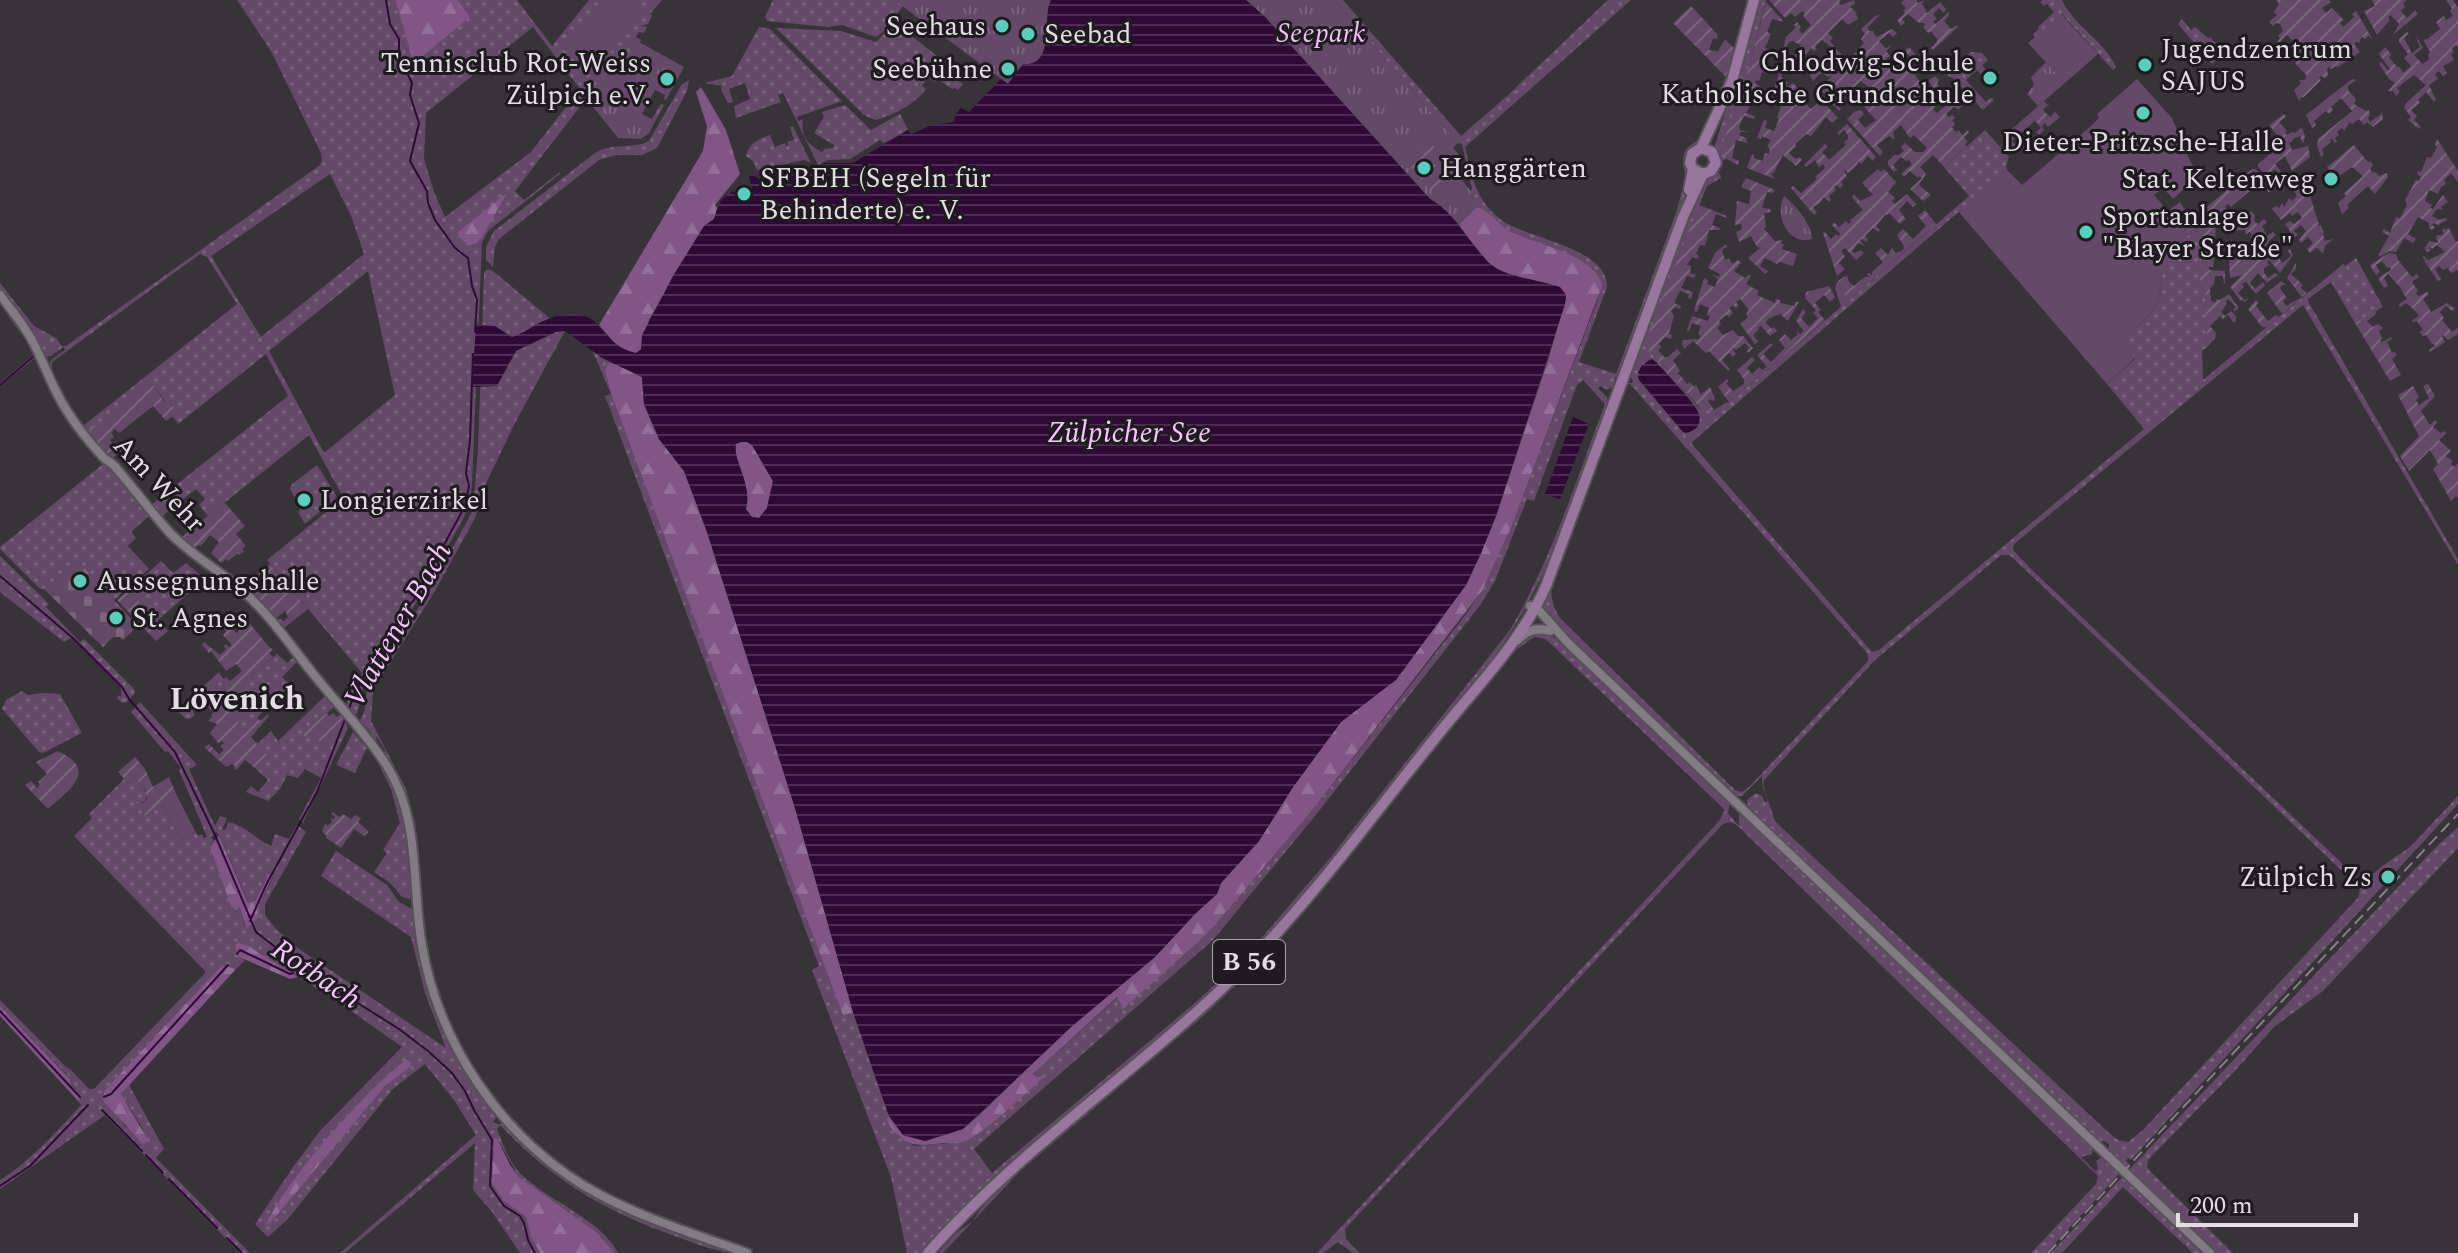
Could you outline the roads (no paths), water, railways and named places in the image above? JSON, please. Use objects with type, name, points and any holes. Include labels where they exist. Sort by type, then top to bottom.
[{"type":"main road","name":"B 56","points":[[928,1253],[1029,1154],[1216,995],[1252,959],[1326,874],[1498,660],[1532,609],[1552,572],[1619,378],[1683,217],[1698,172],[1690,157],[1693,152],[1707,150],[1713,141],[1754,0]]},
{"type":"main road","name":"B 56","points":[[1698,172],[1711,171],[1715,166],[1716,160],[1707,150]]},
{"type":"main road","name":"B 56","points":[[1471,693],[1532,609]]},
{"type":"main road","name":"B 56","points":[[936,1253],[987,1194]]},
{"type":"street","name":"Am Wehr","points":[[0,295],[24,326],[68,413],[106,460],[115,465],[172,535],[248,596],[272,622],[387,766],[403,798],[410,827],[426,966],[442,1015],[476,1080],[510,1124],[545,1157],[595,1192],[643,1215],[747,1253]]},
{"type":"street","points":[[1532,609],[1550,631],[1568,643]]},
{"type":"street","points":[[1532,609],[2210,1253]]},
{"type":"street","name":"B 56","points":[[1498,660],[1528,631],[1550,631]]},
{"type":"water","name":"Zülpicher See","points":[[1051,0],[1246,0],[1265,17],[1430,199],[1454,220],[1489,263],[1513,275],[1560,287],[1566,295],[1496,516],[1481,553],[1466,585],[1396,680],[1341,722],[1293,787],[1259,841],[1221,883],[1217,894],[1155,957],[1072,1026],[963,1129],[925,1141],[903,1135],[889,1116],[853,1012],[795,808],[707,532],[684,471],[659,439],[644,404],[642,377],[602,358],[565,331],[556,332],[516,351],[497,386],[472,387],[476,324],[495,326],[512,337],[557,316],[585,316],[623,349],[636,353],[641,349],[642,335],[673,276],[704,226],[714,219],[721,200],[733,191],[740,199],[750,195],[749,176],[759,179],[783,171],[811,169],[824,163],[853,163],[908,130],[911,134],[932,125],[954,122],[961,108],[969,112],[1001,79],[1008,84],[1023,64],[1040,58],[1046,40]],"holes":[[[747,442],[752,445],[773,481],[767,508],[759,518],[752,517],[746,509],[747,491],[737,457],[736,444]]]},
{"type":"water","points":[[1652,359],[1697,409],[1700,421],[1692,431],[1683,432],[1639,380],[1642,365]]},
{"type":"water","points":[[1573,417],[1589,424],[1560,499],[1545,494]]},
{"type":"waterway","name":"Vlattener Bach","points":[[386,0],[390,24],[399,39],[399,56],[412,83],[410,95],[419,123],[410,161],[427,191],[435,220],[455,248],[468,258],[477,300],[475,332]]},
{"type":"waterway","points":[[0,304],[9,315]]},
{"type":"waterway","points":[[12,319],[18,327]]},
{"type":"waterway","points":[[20,330],[27,342]]},
{"type":"waterway","points":[[0,385],[34,356],[30,346]]},
{"type":"waterway","name":"Vlattener Bach","points":[[348,711],[368,667],[414,600],[465,506],[469,486],[466,473],[473,354]]},
{"type":"waterway","name":"Rotbach","points":[[0,576],[74,639],[122,687],[175,752],[215,835],[256,932],[302,968],[399,1029],[452,1073],[492,1140],[490,1186],[504,1206],[520,1216],[535,1253]]},
{"type":"waterway","name":"Vlattener Bach","points":[[250,921],[267,883],[317,792],[346,717]]},
{"type":"waterway","points":[[237,954],[240,950],[293,973]]},
{"type":"waterway","points":[[104,1097],[111,1094],[228,965]]},
{"type":"waterway","points":[[0,1011],[80,1097]]},
{"type":"waterway","points":[[0,1186],[30,1166],[88,1105]]},
{"type":"waterway","points":[[102,1110],[142,1151]]},
{"type":"waterway","points":[[146,1155],[163,1173]]},
{"type":"waterway","points":[[169,1179],[217,1228]]},
{"type":"waterway","points":[[227,1238],[242,1253]]},
{"type":"railway","points":[[2048,1253],[2458,814]]},
{"type":"place","name":"Seehaus","points":[[1002,26]]},
{"type":"place","name":"Seebad","points":[[1028,34]]},
{"type":"place","name":"Jugendzentrum SAJUS","points":[[2145,65]]},
{"type":"place","name":"Seebühne","points":[[1008,69]]},
{"type":"place","name":"Chlodwig-Schule Katholische Grundschule","points":[[1990,78]]},
{"type":"place","name":"Tennisclub Rot-Weiss Zülpich e.V.","points":[[667,79]]},
{"type":"place","name":"Dieter-Pritzsche-Halle","points":[[2143,113]]},
{"type":"place","name":"Hanggärten","points":[[1424,168]]},
{"type":"place","name":"Stat. Keltenweg","points":[[2331,179]]},
{"type":"place","name":"SFBEH (Segeln für Behinderte) e. V.","points":[[744,194]]},
{"type":"place","name":"Sportanlage \"Blayer Straße\"","points":[[2086,232]]},
{"type":"place","name":"Longierzirkel","points":[[304,500]]},
{"type":"place","name":"Aussegnungshalle","points":[[80,581]]},
{"type":"place","name":"St. Agnes","points":[[116,618]]},
{"type":"place","name":"Zülpich Zs","points":[[2388,877]]},
{"type":"district","name":"Lövenich","points":[[237,699]]},
{"type":"park label","name":"Seepark","points":[[1321,33]]}]
